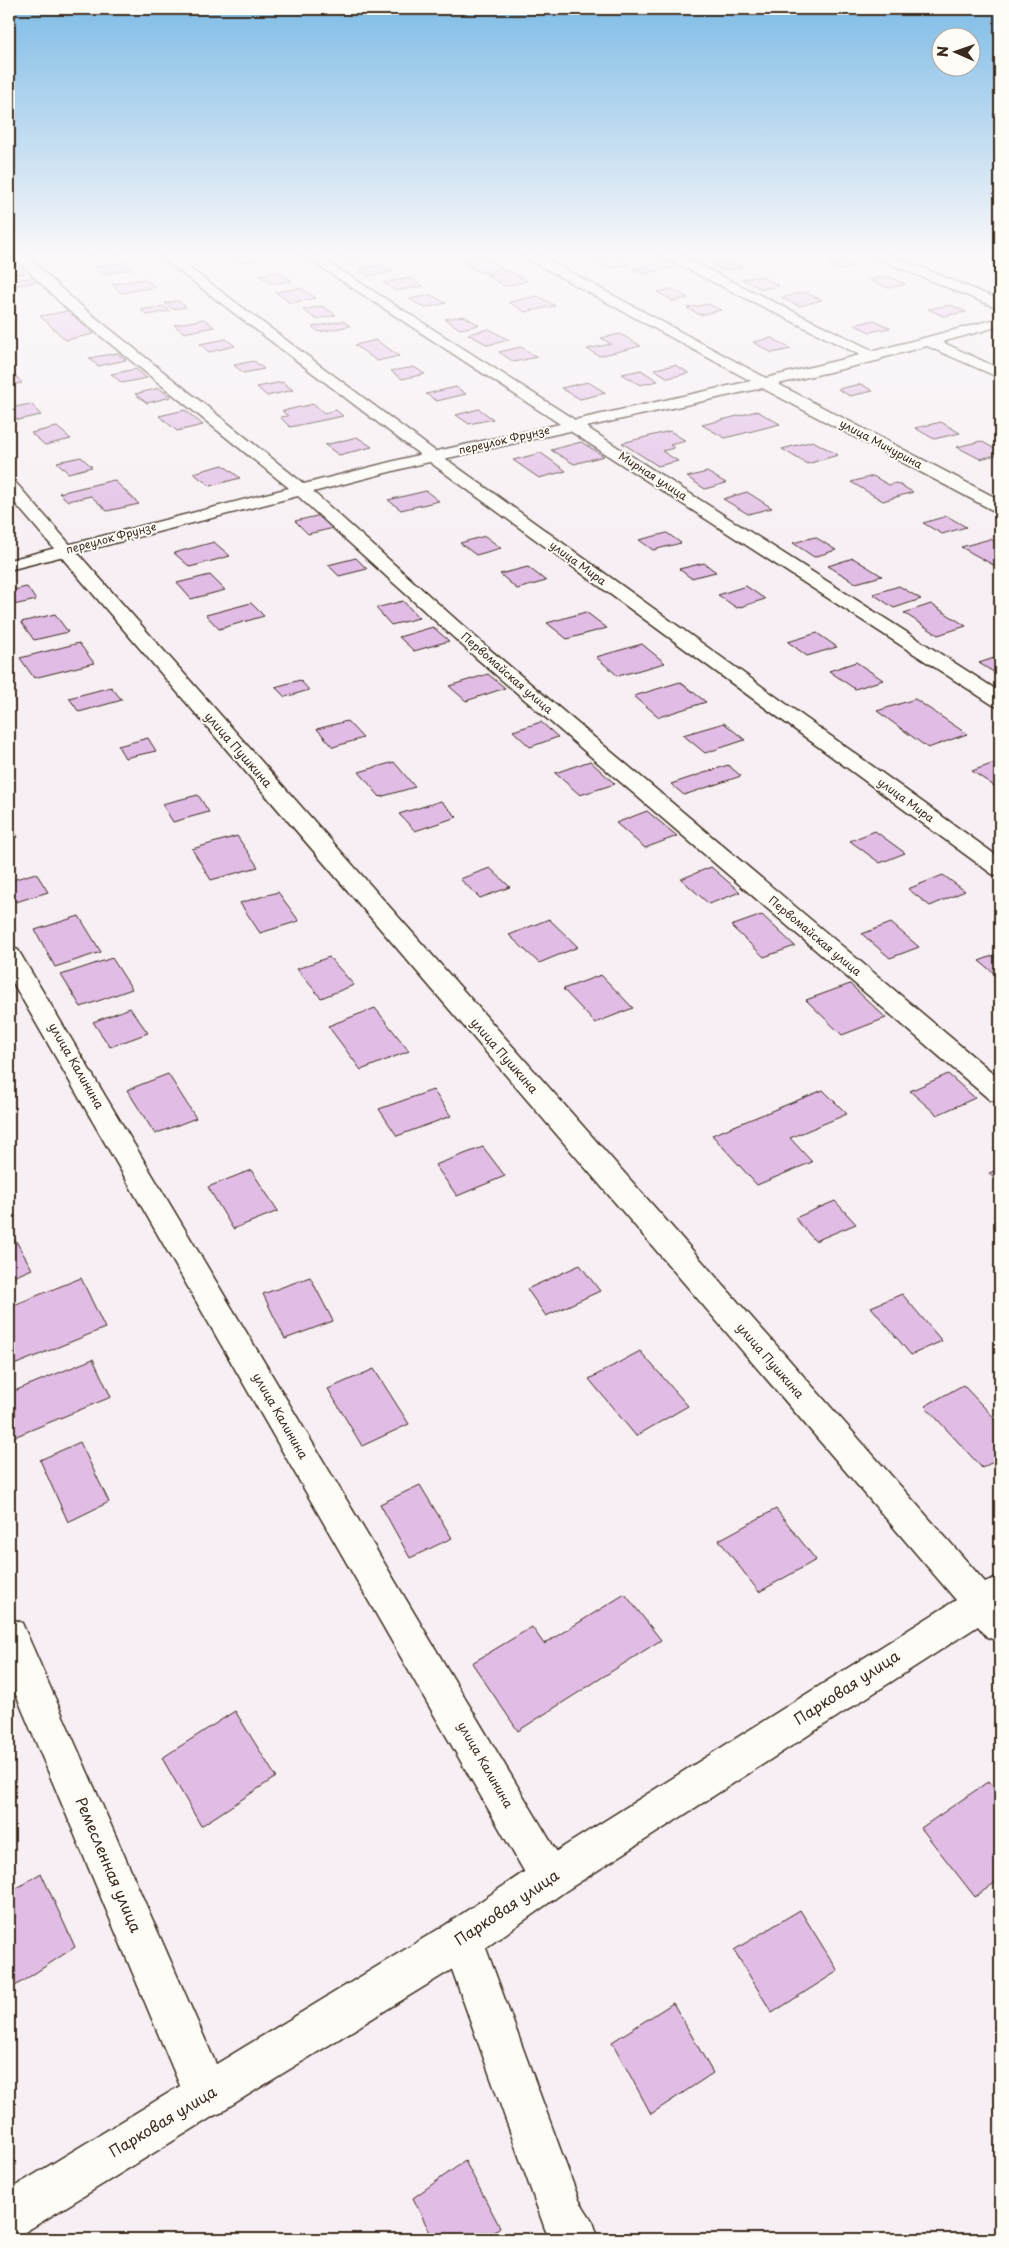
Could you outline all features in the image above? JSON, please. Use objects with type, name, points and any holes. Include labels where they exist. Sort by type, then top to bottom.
[{"type":"street","name":"Первомайская улица","points":[[136,357],[300,489],[481,652],[1000,1093]]},
{"type":"street","name":"улица Мира","points":[[300,357],[433,457],[1000,869]]},
{"type":"street","name":"Мирная улица","points":[[468,357],[1000,702]]},
{"type":"street","name":"улица Мичурина","points":[[717,357],[1000,507]]},
{"type":"street","name":"переулок Фрунзе","points":[[9,564],[300,489],[433,457],[875,357]]},
{"type":"street","points":[[963,357],[1000,374]]},
{"type":"street","name":"улица Пушкина","points":[[9,486],[64,551],[994,1607]]},
{"type":"street","name":"улица Калинина","points":[[9,955],[550,1878]]},
{"type":"street","name":"Парковая улица","points":[[9,2216],[462,1939],[550,1878],[994,1607]]},
{"type":"street","name":"Ремесленная улица","points":[[9,1635],[207,2096]]},
{"type":"street","points":[[462,1939],[562,2213],[576,2239]]},
{"type":"building","points":[[122,357],[126,360],[98,366],[89,358]]},
{"type":"building","points":[[371,357],[395,357],[377,361]]},
{"type":"building","points":[[506,357],[537,357],[514,362]]},
{"type":"building","points":[[254,361],[264,369],[243,373],[234,365]]},
{"type":"building","points":[[675,365],[689,373],[668,378],[654,369]]},
{"type":"building","points":[[414,367],[425,374],[402,379],[391,371]]},
{"type":"building","points":[[136,369],[147,378],[122,383],[111,374]]},
{"type":"building","points":[[641,370],[658,381],[640,385],[622,374]]},
{"type":"building","points":[[14,374],[22,383],[9,385],[9,376]]},
{"type":"building","points":[[282,382],[293,390],[267,396],[257,387]]},
{"type":"building","points":[[588,382],[606,393],[580,399],[561,388]]},
{"type":"building","points":[[861,384],[873,391],[850,396],[838,389]]},
{"type":"building","points":[[456,387],[466,394],[437,401],[426,394]]},
{"type":"building","points":[[159,388],[171,397],[147,403],[135,394]]},
{"type":"building","points":[[31,404],[41,415],[18,420],[12,414],[9,415],[9,408]]},
{"type":"building","points":[[314,404],[324,413],[336,410],[343,416],[290,427],[280,417],[288,416],[282,411]]},
{"type":"building","points":[[479,409],[493,419],[469,424],[456,415]]},
{"type":"building","points":[[185,410],[203,425],[177,431],[159,416]]},
{"type":"building","points":[[757,411],[780,424],[725,438],[702,425]]},
{"type":"building","points":[[941,422],[960,433],[934,439],[915,428]]},
{"type":"building","points":[[57,427],[71,439],[45,445],[31,433]]},
{"type":"building","points":[[670,431],[686,441],[670,445],[674,448],[662,451],[678,461],[658,466],[622,443]]},
{"type":"building","points":[[357,437],[372,447],[339,455],[325,445]]},
{"type":"building","points":[[813,441],[838,455],[807,464],[782,449]]},
{"type":"building","points":[[981,441],[1000,452],[1000,454],[980,459],[957,447]]},
{"type":"building","points":[[581,442],[604,456],[574,464],[551,450]]},
{"type":"building","points":[[541,453],[566,471],[539,478],[513,460]]},
{"type":"building","points":[[81,457],[92,467],[68,473],[57,462]]},
{"type":"building","points":[[223,465],[240,478],[210,486],[193,473]]},
{"type":"building","points":[[707,472],[726,483],[705,489],[687,477]]},
{"type":"building","points":[[873,476],[889,485],[896,483],[913,492],[883,501],[851,482]]},
{"type":"building","points":[[114,480],[139,504],[107,511],[91,496],[68,501],[59,493]]},
{"type":"building","points":[[426,491],[439,501],[401,510],[388,500]]},
{"type":"building","points":[[747,492],[772,508],[748,514],[723,499]]},
{"type":"building","points":[[321,515],[334,528],[308,534],[295,521]]},
{"type":"building","points":[[947,516],[966,527],[942,534],[923,523]]},
{"type":"building","points":[[667,533],[681,543],[653,550],[639,540]]},
{"type":"building","points":[[485,536],[501,548],[476,555],[460,543]]},
{"type":"building","points":[[815,537],[836,550],[814,557],[793,543]]},
{"type":"building","points":[[990,539],[1000,544],[1000,566],[997,567],[961,547]]},
{"type":"building","points":[[214,542],[230,556],[190,567],[174,553]]},
{"type":"building","points":[[356,558],[367,569],[339,576],[328,565]]},
{"type":"building","points":[[853,558],[882,576],[856,583],[828,566]]},
{"type":"building","points":[[704,563],[716,572],[691,578],[679,569]]},
{"type":"building","points":[[528,567],[546,581],[517,589],[500,574]]},
{"type":"building","points":[[210,575],[225,590],[191,599],[177,583]]},
{"type":"building","points":[[746,586],[765,599],[737,608],[718,595]]},
{"type":"building","points":[[899,586],[921,599],[894,608],[873,594]]},
{"type":"building","points":[[27,587],[36,600],[9,606],[9,591]]},
{"type":"building","points":[[403,601],[419,618],[391,625],[376,608]]},
{"type":"building","points":[[251,603],[264,616],[219,629],[206,615]]},
{"type":"building","points":[[931,604],[966,626],[938,635],[904,613]]},
{"type":"building","points":[[586,612],[607,628],[567,639],[547,623]]},
{"type":"building","points":[[55,614],[68,632],[34,640],[21,622]]},
{"type":"building","points":[[433,627],[449,641],[414,651],[399,637]]},
{"type":"building","points":[[817,633],[837,647],[807,656],[788,642]]},
{"type":"building","points":[[79,643],[94,663],[34,678],[20,658]]},
{"type":"building","points":[[642,644],[665,663],[618,676],[596,657]]},
{"type":"building","points":[[1000,656],[1000,676],[979,663]]},
{"type":"building","points":[[856,662],[883,680],[855,689],[829,671]]},
{"type":"building","points":[[488,674],[505,688],[466,701],[449,686]]},
{"type":"building","points":[[300,680],[309,690],[285,697],[275,687]]},
{"type":"building","points":[[680,682],[706,702],[659,717],[634,696]]},
{"type":"building","points":[[111,687],[122,700],[79,712],[69,698]]},
{"type":"building","points":[[915,699],[967,734],[928,748],[877,711]]},
{"type":"building","points":[[347,721],[363,738],[333,747],[317,729]]},
{"type":"building","points":[[541,722],[558,737],[530,747],[513,731]]},
{"type":"building","points":[[724,723],[745,740],[705,753],[683,735]]},
{"type":"building","points":[[148,738],[156,751],[125,758],[118,746]]},
{"type":"building","points":[[590,761],[615,784],[580,795],[555,773]]},
{"type":"building","points":[[1000,761],[1000,790],[972,771]]},
{"type":"building","points":[[394,762],[415,787],[380,797],[359,772]]},
{"type":"building","points":[[728,765],[741,776],[684,795],[671,784]]},
{"type":"building","points":[[198,795],[209,812],[173,822],[162,804]]},
{"type":"building","points":[[441,801],[457,817],[415,831],[399,814]]},
{"type":"building","points":[[647,811],[677,836],[645,848],[616,823]]},
{"type":"building","points":[[9,823],[18,837],[9,839]]},
{"type":"building","points":[[875,831],[905,853],[880,863],[850,841]]},
{"type":"building","points":[[237,836],[258,867],[211,880],[192,849]]},
{"type":"building","points":[[711,867],[740,892],[709,904],[681,879]]},
{"type":"building","points":[[490,868],[510,887],[480,898],[460,879]]},
{"type":"building","points":[[36,873],[48,892],[16,902],[9,890],[9,881]]},
{"type":"building","points":[[943,875],[965,891],[930,906],[908,889]]},
{"type":"building","points":[[278,892],[299,921],[260,933],[240,903]]},
{"type":"building","points":[[762,915],[795,946],[764,957],[731,926]]},
{"type":"building","points":[[79,916],[101,952],[55,967],[35,930]]},
{"type":"building","points":[[549,919],[578,947],[539,963],[509,935]]},
{"type":"building","points":[[891,923],[919,947],[890,958],[862,934]]},
{"type":"building","points":[[1000,953],[1000,978],[979,961]]},
{"type":"building","points":[[329,957],[354,985],[321,998],[297,969]]},
{"type":"building","points":[[112,958],[132,989],[81,1007],[61,975]]},
{"type":"building","points":[[601,975],[633,1008],[595,1023],[563,989]]},
{"type":"building","points":[[850,984],[886,1018],[842,1035],[806,1000]]},
{"type":"building","points":[[130,1008],[148,1033],[110,1047],[93,1022]]},
{"type":"building","points":[[375,1008],[409,1051],[361,1070],[328,1026]]},
{"type":"building","points":[[168,1074],[196,1118],[155,1134],[127,1090]]},
{"type":"building","points":[[948,1074],[975,1098],[937,1115],[910,1091]]},
{"type":"building","points":[[433,1090],[451,1116],[397,1136],[379,1109]]},
{"type":"building","points":[[823,1090],[847,1114],[790,1138],[812,1162],[757,1185],[712,1135]]},
{"type":"building","points":[[483,1147],[505,1176],[457,1196],[435,1165]]},
{"type":"building","points":[[1000,1169],[1000,1185],[989,1173]]},
{"type":"building","points":[[251,1170],[278,1211],[233,1229],[208,1187]]},
{"type":"building","points":[[835,1201],[856,1224],[815,1241],[795,1218]]},
{"type":"building","points":[[9,1229],[32,1269],[9,1279]]},
{"type":"building","points":[[580,1265],[600,1291],[546,1316],[527,1289]]},
{"type":"building","points":[[310,1277],[333,1321],[285,1339],[263,1294]]},
{"type":"building","points":[[81,1278],[105,1328],[9,1367],[9,1307]]},
{"type":"building","points":[[902,1294],[942,1341],[911,1355],[871,1307]]},
{"type":"building","points":[[640,1351],[688,1406],[636,1436],[589,1379]]},
{"type":"building","points":[[93,1359],[111,1397],[14,1437],[9,1424],[9,1393]]},
{"type":"building","points":[[374,1369],[409,1424],[362,1446],[328,1389]]},
{"type":"building","points":[[963,1385],[1000,1424],[1000,1458],[982,1468],[925,1406]]},
{"type":"building","points":[[80,1442],[109,1502],[68,1522],[40,1460]]},
{"type":"building","points":[[420,1485],[452,1538],[410,1558],[380,1504]]},
{"type":"building","points":[[776,1509],[816,1560],[759,1592],[719,1540]]},
{"type":"building","points":[[625,1594],[661,1640],[518,1731],[472,1663],[532,1627],[544,1644]]},
{"type":"building","points":[[235,1711],[276,1777],[201,1826],[162,1758]]},
{"type":"building","points":[[989,1781],[1000,1795],[1000,1879],[975,1897],[921,1828]]},
{"type":"building","points":[[41,1873],[75,1947],[9,1990],[9,1893]]},
{"type":"building","points":[[800,1910],[838,1971],[772,2013],[734,1950]]},
{"type":"building","points":[[673,2003],[713,2073],[651,2114],[612,2042]]},
{"type":"building","points":[[465,2161],[500,2227],[484,2239],[433,2239],[413,2198]]}]
